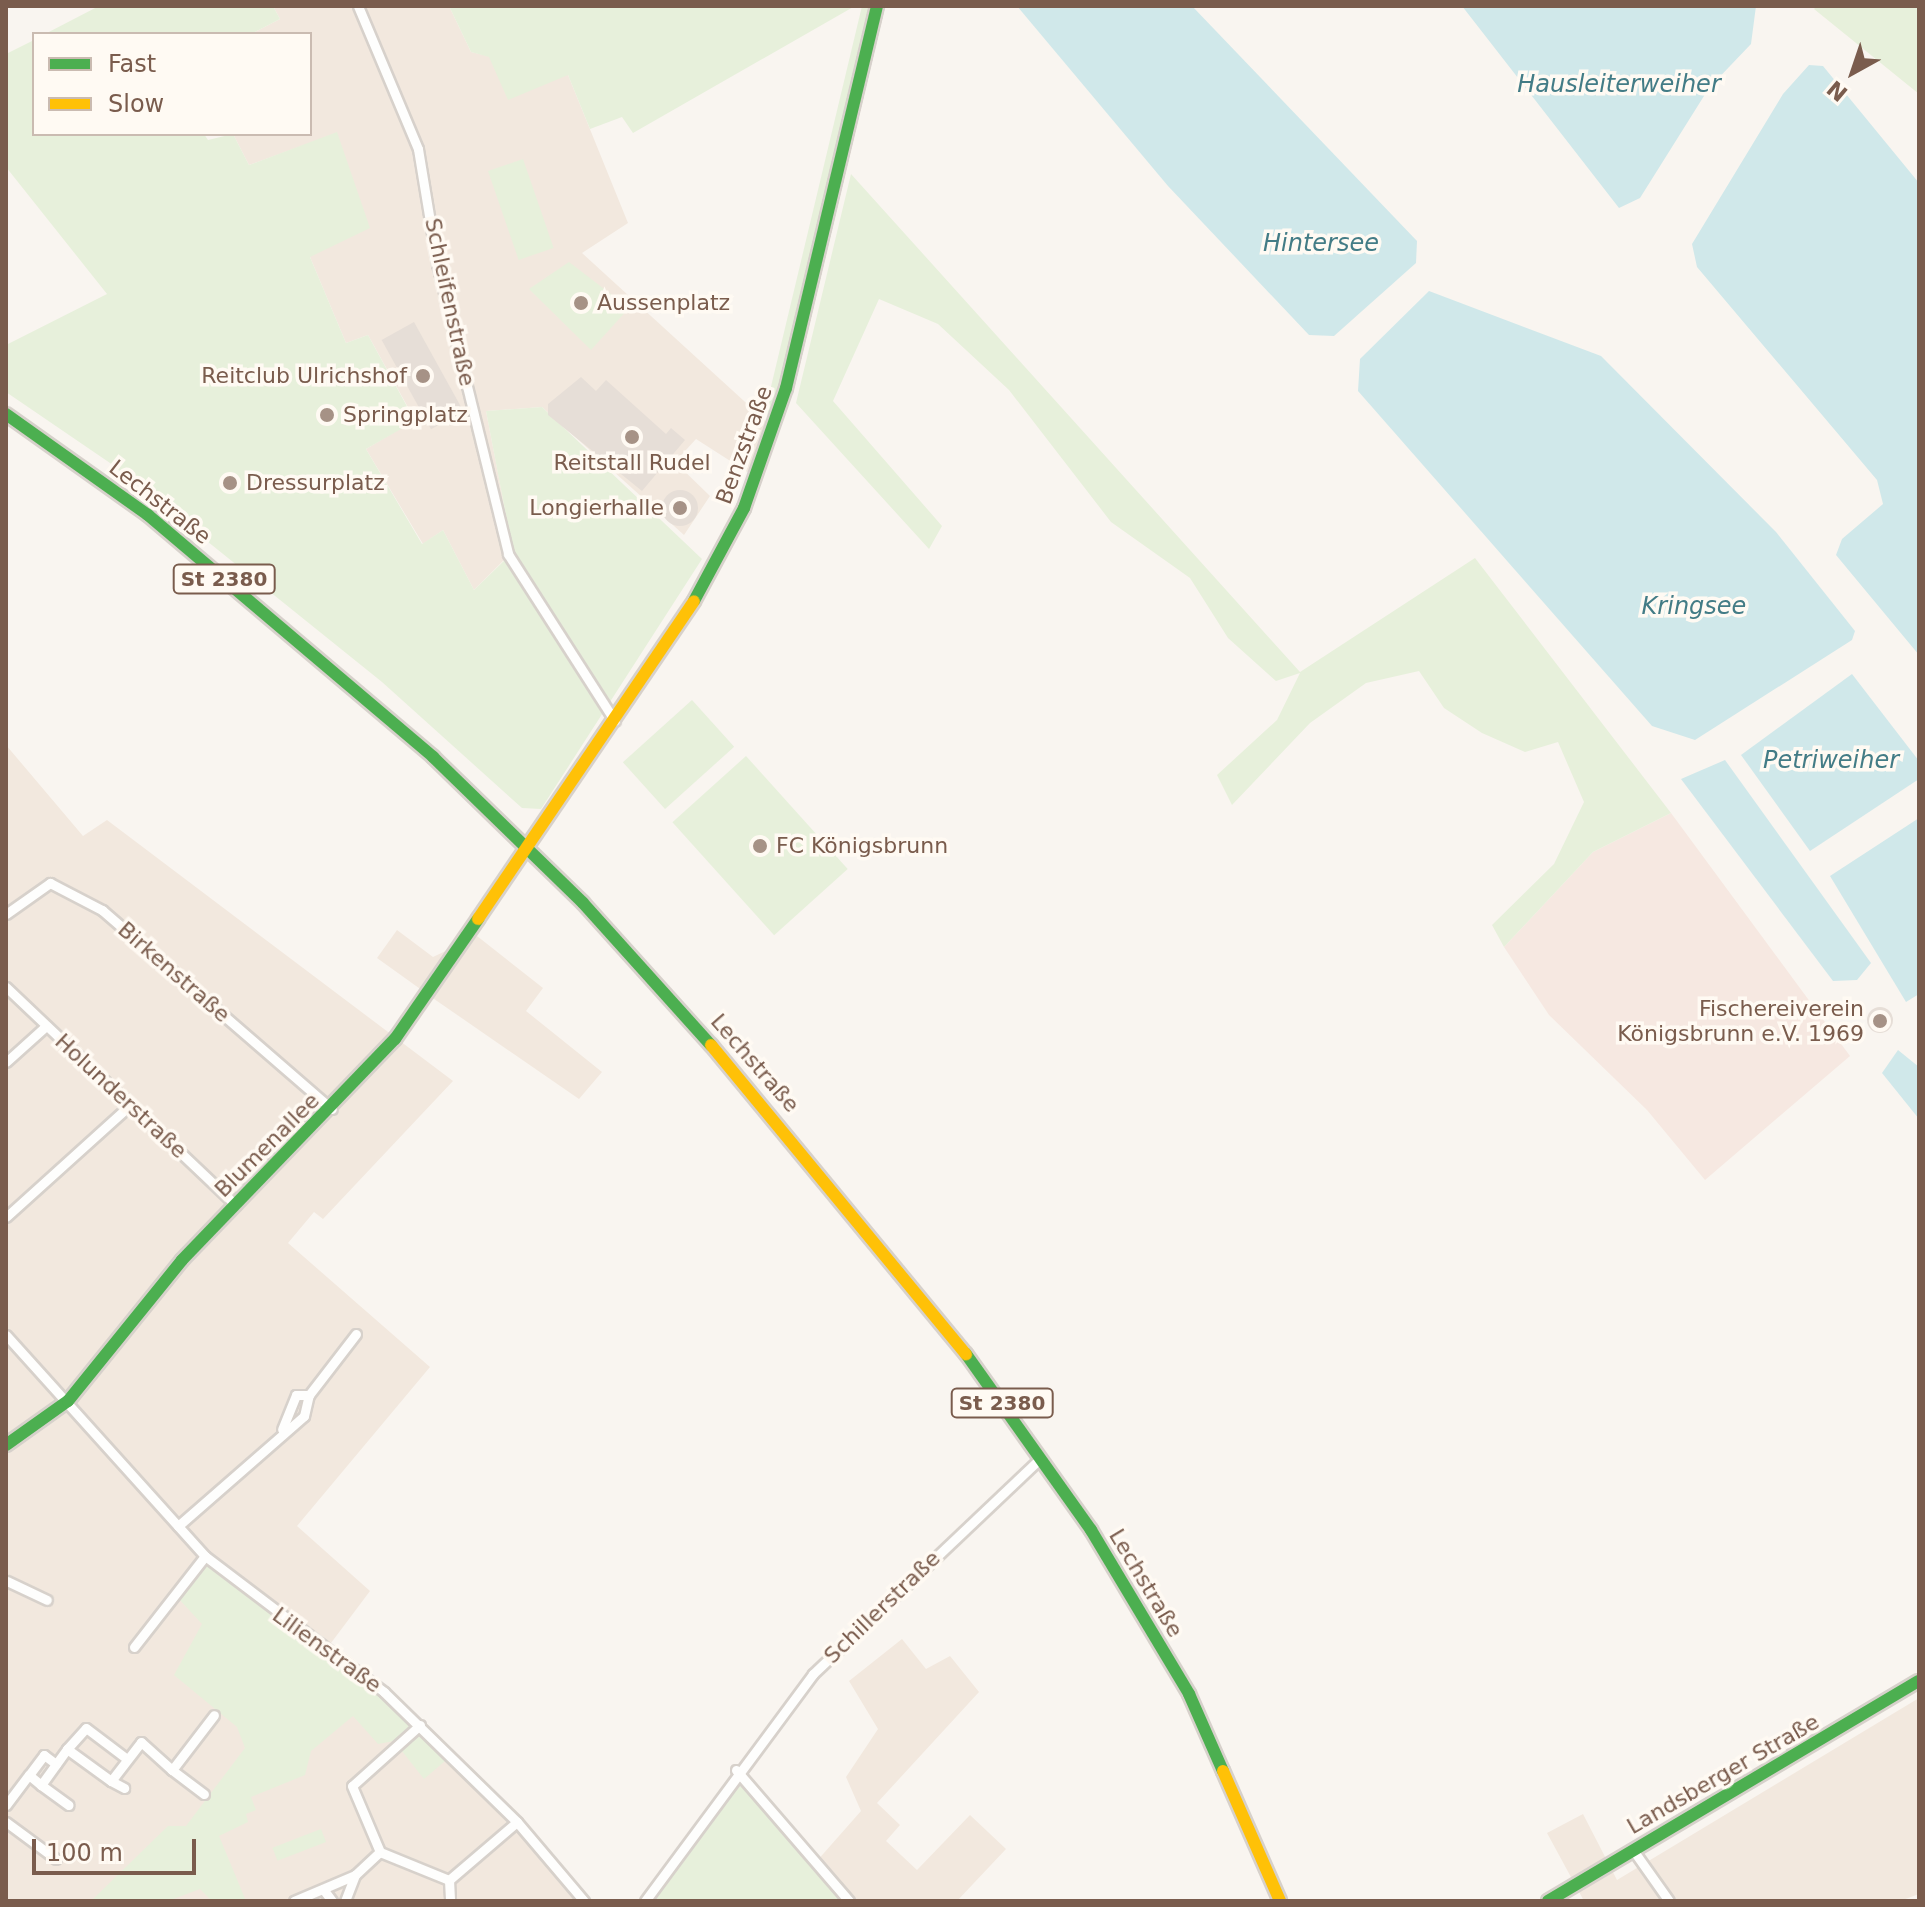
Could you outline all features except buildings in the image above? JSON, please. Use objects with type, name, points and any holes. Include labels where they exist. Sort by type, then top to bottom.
[{"type":"street","name":"Schleifenstraße","points":[[358,6],[418,149],[437,264],[508,554],[615,721]]},
{"type":"street","name":"Benzstraße","points":[[527,846],[615,721],[714,568],[771,434],[877,6]]},
{"type":"street","name":"Lechstraße","points":[[6,414],[148,515],[527,846],[785,1126],[1041,1458],[1189,1694],[1280,1901]]},
{"type":"street","name":"Blumenallee","points":[[6,1445],[68,1401],[236,1205],[332,1109],[395,1039],[527,846]]},
{"type":"street","name":"Birkenstraße","points":[[6,914],[50,883],[102,910],[332,1109]]},
{"type":"street","name":"Holunderstraße","points":[[6,987],[236,1205]]},
{"type":"street","points":[[6,1062],[46,1026]]},
{"type":"street","points":[[6,1217],[130,1105]]},
{"type":"street","points":[[178,1526],[282,1429],[309,1411],[309,1395],[356,1334]]},
{"type":"street","name":"Lilienstraße","points":[[6,1335],[205,1556],[420,1725],[517,1822],[584,1901]]},
{"type":"street","points":[[282,1429],[296,1395],[309,1395]]},
{"type":"street","name":"Schillerstraße","points":[[645,1901],[736,1770],[813,1674],[1041,1458]]},
{"type":"street","points":[[134,1647],[205,1556]]},
{"type":"street","points":[[6,1583],[47,1600]]},
{"type":"street","name":"Landsberger Straße","points":[[1548,1901],[1919,1681]]},
{"type":"street","points":[[172,1770],[214,1715]]},
{"type":"street","points":[[420,1725],[352,1786],[380,1852],[449,1880]]},
{"type":"street","points":[[41,1785],[86,1728],[127,1759]]},
{"type":"street","points":[[111,1781],[141,1742],[204,1794]]},
{"type":"street","points":[[67,1749],[124,1788]]},
{"type":"street","points":[[6,1805],[44,1755],[56,1764]]},
{"type":"street","points":[[736,1770],[849,1901]]},
{"type":"street","points":[[29,1775],[69,1805]]},
{"type":"street","points":[[6,1822],[56,1859]]},
{"type":"street","points":[[449,1880],[517,1822]]},
{"type":"street","points":[[1633,1850],[1669,1901]]},
{"type":"street","points":[[294,1901],[355,1875],[380,1852]]},
{"type":"street","points":[[345,1901],[355,1875]]},
{"type":"street","points":[[449,1880],[450,1901]]},
{"type":"street","points":[[323,1889],[332,1901]]},
{"type":"shaded area","points":[[273,6],[449,6],[471,52],[568,75],[628,223],[582,253],[767,422],[749,473],[696,439],[675,462],[710,496],[684,535],[542,407],[486,411],[513,551],[474,590],[443,530],[423,544],[366,449],[415,420],[368,335],[346,343],[310,257],[337,133],[249,165],[234,136],[312,136],[312,32],[255,32],[280,19]]},
{"type":"shaded area","points":[[6,745],[83,836],[107,820],[453,1081],[323,1219],[314,1212],[288,1243],[430,1367],[297,1526],[370,1591],[328,1647],[384,1692],[517,1822],[584,1901],[6,1901]]},
{"type":"shaded area","points":[[1671,813],[1850,1056],[1705,1180],[1647,1110],[1549,1015],[1504,947],[1593,852]]},
{"type":"shaded area","points":[[397,930],[433,957],[477,936],[543,988],[526,1011],[602,1072],[579,1099],[437,1001],[377,958]]},
{"type":"shaded area","points":[[902,1639],[926,1669],[950,1656],[979,1692],[877,1803],[900,1825],[886,1841],[917,1870],[970,1815],[1006,1849],[957,1901],[850,1901],[816,1862],[861,1811],[846,1777],[878,1729],[849,1681]]},
{"type":"shaded area","points":[[1919,1698],[1919,1894],[1900,1901],[1584,1901],[1547,1833],[1583,1814],[1617,1880]]},
{"type":"green space","points":[[99,6],[273,6],[280,19],[255,32],[49,32]]},
{"type":"green space","points":[[449,6],[855,6],[633,133],[622,117],[590,129],[568,75],[508,100],[489,57],[471,52]]},
{"type":"green space","points":[[862,6],[877,6],[774,425],[767,422],[769,395]]},
{"type":"green space","points":[[1817,6],[1919,6],[1919,94],[1814,9]]},
{"type":"green space","points":[[32,41],[32,136],[205,136],[208,140],[234,136],[249,165],[337,132],[370,228],[310,257],[346,343],[368,335],[415,421],[366,449],[422,544],[443,530],[474,590],[513,552],[486,411],[542,407],[702,559],[541,809],[522,808],[382,682],[110,463],[6,392],[6,345],[107,294],[6,167],[6,54]]},
{"type":"green space","points":[[523,159],[554,248],[519,260],[488,171]]},
{"type":"green space","points":[[851,174],[1300,672],[1475,558],[1671,813],[1593,852],[1504,947],[1492,925],[1554,864],[1584,802],[1558,742],[1525,752],[1482,733],[1444,708],[1419,671],[1366,683],[1310,723],[1232,805],[1217,775],[1277,720],[1300,673],[1276,681],[1228,638],[1190,578],[1111,522],[1009,390],[938,324],[879,299],[833,401],[942,526],[929,549],[796,403]]},
{"type":"green space","name":"Aussenplatz","points":[[569,262],[629,308],[591,350],[529,289]]},
{"type":"green space","points":[[692,700],[734,747],[665,809],[623,762]]},
{"type":"green space","name":"FC Königsbrunn","points":[[746,756],[848,869],[774,935],[672,822]]},
{"type":"green space","points":[[207,1557],[408,1719],[445,1761],[424,1779],[394,1741],[378,1744],[353,1716],[311,1751],[305,1775],[251,1797],[256,1810],[246,1814],[248,1822],[219,1836],[246,1901],[212,1901],[200,1889],[168,1901],[91,1901],[168,1826],[186,1826],[245,1748],[237,1727],[174,1675],[202,1624],[178,1598]]},
{"type":"green space","points":[[739,1774],[845,1901],[647,1901]]},
{"type":"green space","points":[[321,1829],[326,1842],[277,1861],[272,1848]]},
{"type":"water","name":"Hintersee","points":[[1017,6],[1192,6],[1417,241],[1416,263],[1334,336],[1309,335],[1168,186]]},
{"type":"water","name":"Hausleiterweiher","points":[[1462,6],[1756,6],[1751,44],[1709,88],[1640,198],[1619,208]]},
{"type":"water","points":[[1809,65],[1823,66],[1919,183],[1919,655],[1836,555],[1842,539],[1883,504],[1877,480],[1697,267],[1692,244],[1783,94]]},
{"type":"water","name":"Kringsee","points":[[1429,291],[1601,356],[1776,532],[1855,631],[1852,640],[1695,740],[1652,726],[1358,391],[1360,359]]},
{"type":"water","name":"Petriweiher","points":[[1852,674],[1919,761],[1919,779],[1810,851],[1741,755]]},
{"type":"water","points":[[1725,760],[1871,963],[1857,980],[1833,981],[1681,779]]},
{"type":"water","points":[[1919,818],[1919,994],[1906,1002],[1830,876]]},
{"type":"water","points":[[1898,1050],[1919,1067],[1919,1119],[1882,1073]]},
{"type":"traffic: fast","points":[[694,601],[744,508],[786,388],[877,6]]},
{"type":"traffic: fast","points":[[6,414],[148,515],[433,757],[583,903],[711,1045]]},
{"type":"traffic: fast","points":[[6,1445],[68,1401],[182,1260],[395,1039],[478,919]]},
{"type":"traffic: fast","points":[[966,1354],[1091,1530],[1189,1694],[1223,1771]]},
{"type":"traffic: fast","points":[[1548,1901],[1919,1681]]},
{"type":"traffic: slow","points":[[478,919],[694,601]]},
{"type":"traffic: slow","points":[[711,1045],[966,1354]]},
{"type":"traffic: slow","points":[[1223,1771],[1280,1901]]},
{"type":"place","name":"Aussenplatz","points":[[581,303]]},
{"type":"place","name":"Reitclub Ulrichshof","points":[[423,376]]},
{"type":"place","name":"Springplatz","points":[[327,415]]},
{"type":"place","name":"Reitstall Rudel","points":[[632,437]]},
{"type":"place","name":"Dressurplatz","points":[[230,483]]},
{"type":"place","name":"Longierhalle","points":[[680,508]]},
{"type":"place","name":"FC Königsbrunn","points":[[760,846]]},
{"type":"place","name":"Fischereiverein Königsbrunn e.V. 1969","points":[[1880,1021]]}]
